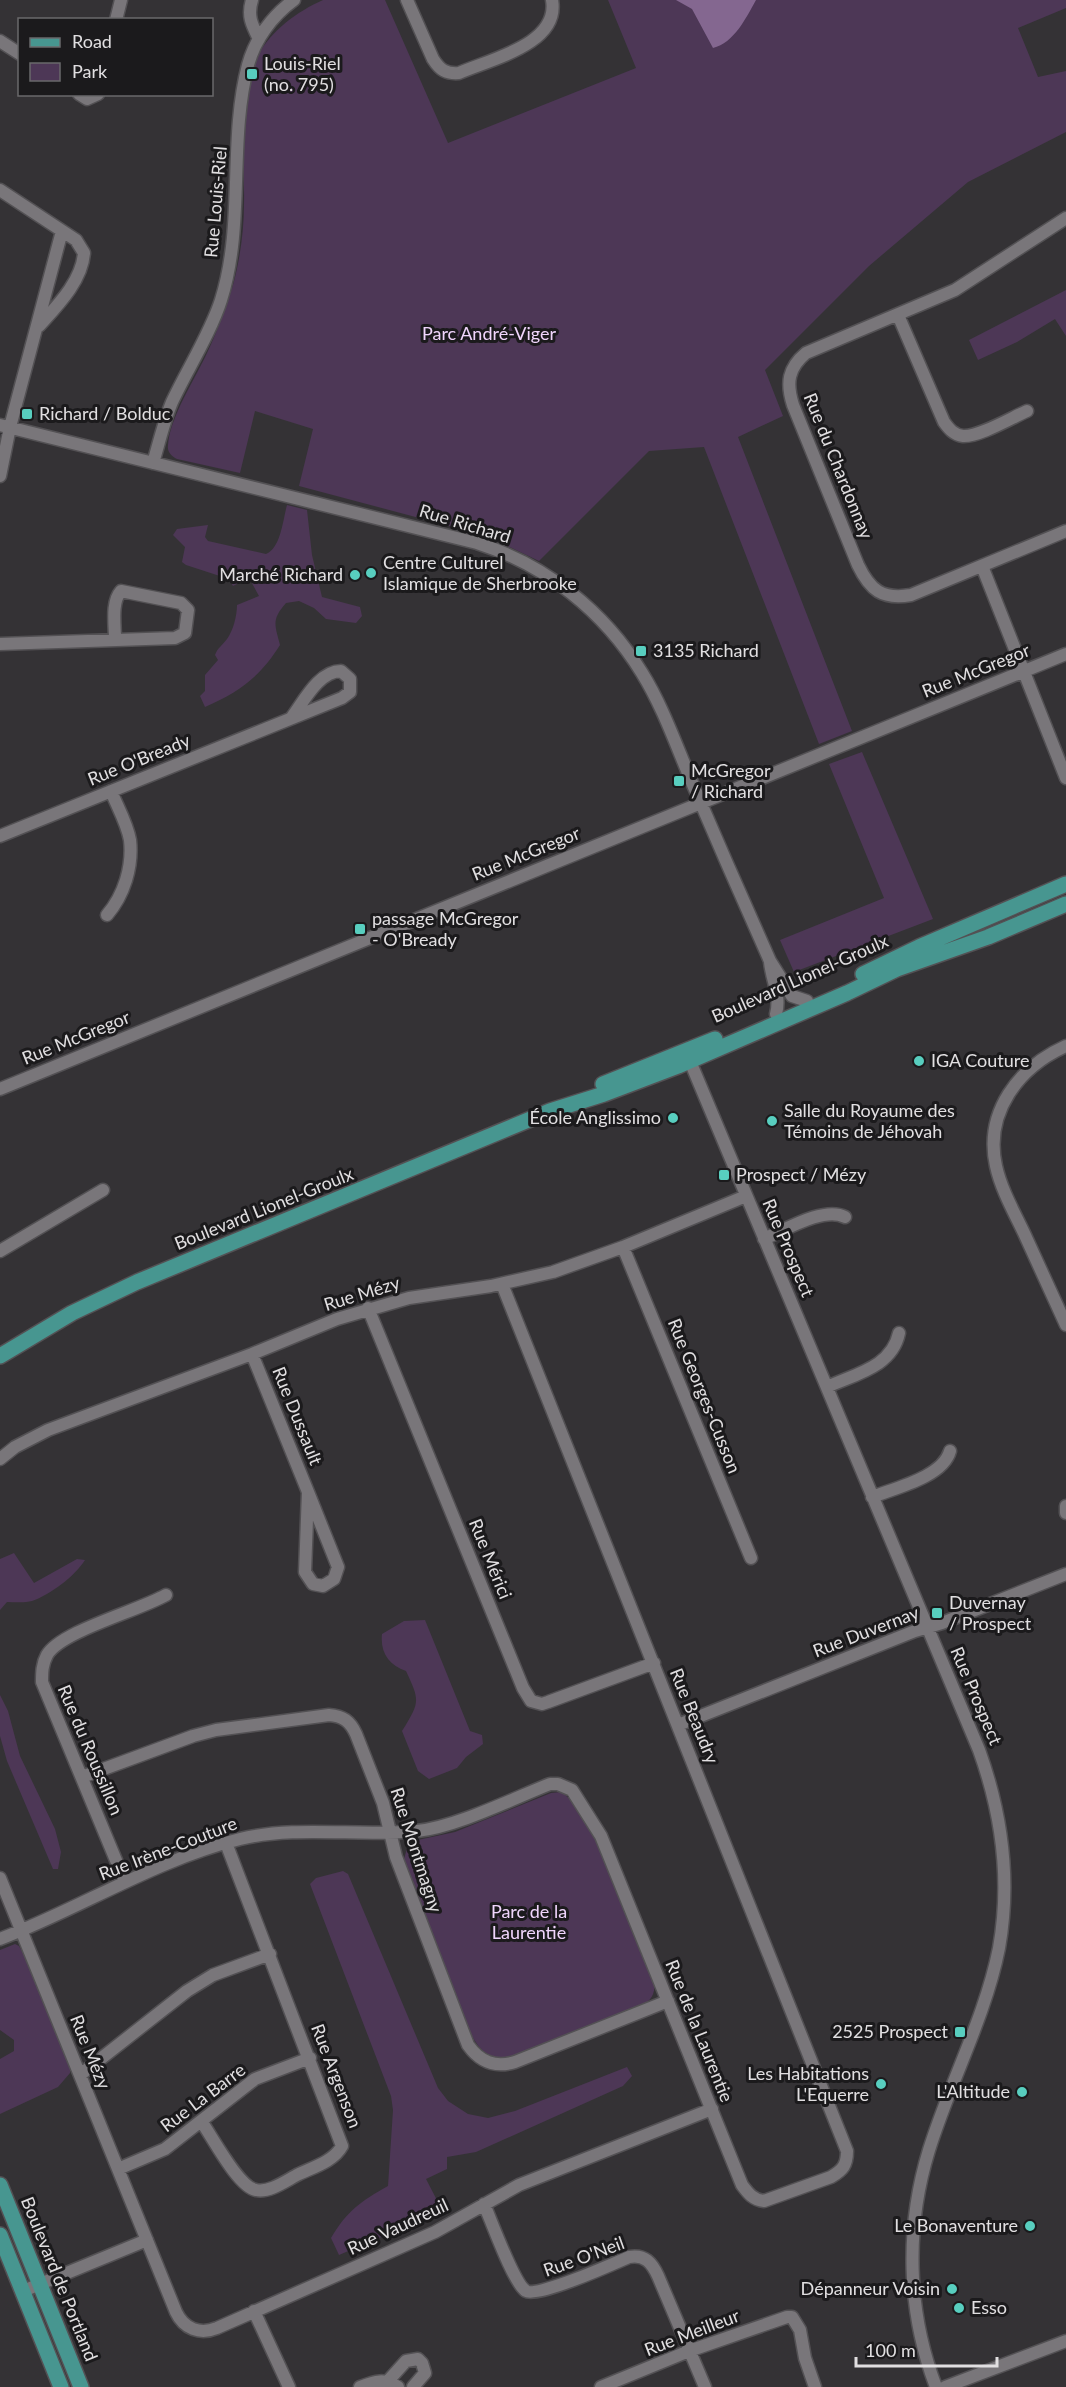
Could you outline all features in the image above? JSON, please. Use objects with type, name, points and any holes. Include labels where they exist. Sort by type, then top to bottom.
[{"type":"main road","name":"Boulevard Lionel-Groulx","points":[[0,1356],[62,1318],[137,1282],[550,1111],[604,1094],[807,1001],[901,955],[1066,884]]},
{"type":"main road","name":"Boulevard Lionel-Groulx","points":[[687,1056],[897,969],[988,937],[1066,904]]},
{"type":"main road","name":"Boulevard de Portland","points":[[0,2185],[81,2387]]},
{"type":"main road","points":[[0,2235],[61,2387]]},
{"type":"street","points":[[116,18],[121,0]]},
{"type":"street","points":[[252,0],[249,10],[250,22],[259,39]]},
{"type":"street","name":"Rue Louis-Riel","points":[[153,463],[171,405],[221,301],[233,245],[243,96],[248,64],[270,21],[294,0]]},
{"type":"street","points":[[407,0],[433,59],[445,72],[459,73],[531,43],[544,32],[549,24],[552,0]]},
{"type":"street","points":[[0,41],[18,53]]},
{"type":"street","points":[[0,190],[62,231],[81,246],[84,253],[83,261],[66,293],[38,327]]},
{"type":"street","name":"Rue du Chardonnay","points":[[1066,219],[968,283],[898,315],[817,347],[800,359],[789,378],[788,388],[858,565],[869,585],[888,597],[910,595],[1066,531]]},
{"type":"street","points":[[0,476],[5,426],[38,327],[62,231]]},
{"type":"street","points":[[898,315],[944,422],[950,430],[957,434],[971,435],[1027,411]]},
{"type":"street","name":"Rue Richard","points":[[5,426],[477,543],[516,558],[549,576],[597,615],[643,674],[770,961],[792,996],[807,1001]]},
{"type":"street","points":[[982,566],[1066,778]]},
{"type":"street","points":[[0,644],[115,639],[181,636],[188,628],[189,610],[181,603],[121,591],[116,606],[115,639]]},
{"type":"street","name":"Rue McGregor","points":[[0,1089],[1066,654]]},
{"type":"street","name":"Rue O'Bready","points":[[0,836],[347,696],[351,688],[350,679],[341,671],[329,673],[292,717]]},
{"type":"street","points":[[107,915],[124,887],[130,849],[127,830],[111,791]]},
{"type":"street","name":"Rue Richard","points":[[770,961],[772,980],[779,999],[776,1014]]},
{"type":"street","points":[[1066,1046],[1034,1064],[1006,1095],[996,1122],[993,1150],[1001,1183],[1066,1325]]},
{"type":"street","name":"Rue Prospect","points":[[687,1056],[985,1767],[1002,1839],[1005,1881],[999,1948],[987,1995],[929,2148],[916,2208],[912,2247],[915,2307],[921,2340],[936,2387]]},
{"type":"street","points":[[0,1251],[103,1190]]},
{"type":"street","name":"Rue Mézy","points":[[0,1459],[15,1447],[48,1430],[252,1354],[337,1318],[409,1298],[502,1284],[553,1272],[623,1247],[746,1196]]},
{"type":"street","points":[[764,1239],[826,1214],[840,1214],[845,1217]]},
{"type":"street","name":"Rue Georges-Cusson","points":[[623,1247],[752,1558]]},
{"type":"street","name":"Rue Beaudry","points":[[502,1284],[847,2151],[847,2163]]},
{"type":"street","name":"Rue Mérici","points":[[368,1308],[523,1688],[531,1701],[543,1704],[654,1663]]},
{"type":"street","points":[[827,1387],[883,1361],[894,1349],[899,1333]]},
{"type":"street","name":"Rue Dussault","points":[[252,1354],[308,1492],[338,1567],[334,1579],[323,1586],[313,1584],[305,1572],[308,1492]]},
{"type":"street","points":[[872,1497],[933,1472],[944,1463],[950,1451]]},
{"type":"street","points":[[1066,1506],[1066,1513]]},
{"type":"street","name":"Rue Duvernay","points":[[678,1725],[915,1630],[1066,1574]]},
{"type":"street","name":"Rue du Roussillon","points":[[125,1882],[42,1682],[42,1671],[47,1654],[71,1636],[166,1595]]},
{"type":"street","name":"Rue Montmagny","points":[[82,1777],[193,1736],[216,1730],[337,1715],[348,1721],[356,1734],[383,1803],[396,1857],[468,2045],[479,2057],[497,2065],[515,2062],[668,2001]]},
{"type":"street","name":"Rue Irène-Couture","points":[[0,1939],[125,1882],[226,1843],[273,1833],[418,1831],[434,1828],[550,1784],[565,1785]]},
{"type":"street","name":"Rue de la Laurentie","points":[[565,1785],[578,1796],[601,1836],[742,2185],[758,2200],[775,2198],[831,2177],[841,2172],[847,2163]]},
{"type":"street","name":"Rue Argenson","points":[[201,2121],[237,2175],[245,2185],[254,2190],[273,2187],[334,2157],[342,2146],[226,1843]]},
{"type":"street","name":"Rue Mézy","points":[[0,1878],[147,2240]]},
{"type":"street","points":[[80,2075],[187,1991],[230,1968],[270,1954]]},
{"type":"street","name":"Rue La Barre","points":[[118,2169],[165,2149],[255,2079],[310,2058]]},
{"type":"street","name":"Rue Vaudreuil","points":[[147,2240],[180,2320],[187,2326],[200,2331],[209,2331],[435,2232],[519,2185],[712,2109]]},
{"type":"street","name":"Rue O'Neil","points":[[484,2204],[516,2279],[525,2291],[531,2293],[552,2288],[629,2257],[642,2257],[648,2261],[658,2276],[705,2387]]},
{"type":"street","points":[[22,2290],[147,2240]]},
{"type":"street","points":[[254,2311],[290,2387]]},
{"type":"street","name":"Rue Meilleur","points":[[601,2387],[689,2351],[787,2317],[795,2320],[800,2330],[805,2358],[815,2387]]},
{"type":"street","points":[[945,2387],[1066,2341]]},
{"type":"street","points":[[360,2387],[380,2381],[393,2384],[406,2361],[418,2359],[422,2362],[425,2373],[413,2387]]},
{"type":"green space","name":"Parc André-Viger","points":[[323,0],[385,0],[448,143],[636,68],[608,0],[1066,0],[1066,8],[1018,28],[1038,77],[1066,71],[1066,132],[968,182],[869,266],[765,370],[783,416],[738,437],[852,731],[819,744],[704,447],[649,451],[539,561],[472,532],[299,486],[313,429],[255,411],[240,473],[177,459],[170,454],[168,445],[173,422],[218,328],[238,265],[244,214],[244,109],[251,73],[263,47],[277,30],[304,10]]},
{"type":"green space","points":[[1066,290],[1066,336],[1055,319],[1017,342],[978,360],[969,340]]},
{"type":"green space","points":[[287,505],[307,510],[312,555],[322,597],[360,607],[362,616],[356,623],[326,619],[314,608],[299,601],[286,603],[276,618],[280,645],[265,666],[238,689],[205,707],[200,696],[205,691],[205,675],[218,660],[216,652],[231,632],[237,605],[259,596],[249,578],[233,586],[229,579],[186,565],[182,562],[185,547],[173,535],[177,529],[208,525],[205,537],[208,541],[266,554],[271,551],[278,540]]},
{"type":"green space","points":[[862,752],[933,919],[794,972],[780,940],[884,898],[829,764]]},
{"type":"green space","points":[[14,1553],[34,1583],[77,1559],[85,1560],[69,1578],[54,1590],[29,1602],[7,1602],[0,1610],[0,1559]]},
{"type":"green space","points":[[425,1620],[470,1731],[482,1735],[483,1744],[466,1757],[457,1768],[429,1779],[418,1771],[402,1731],[415,1707],[414,1689],[406,1671],[390,1662],[384,1652],[382,1641],[382,1634],[404,1621]]},
{"type":"green space","points":[[0,1695],[8,1711],[20,1756],[55,1829],[61,1852],[58,1869],[53,1869],[7,1761],[0,1736]]},
{"type":"green space","name":"Parc de la Laurentie","points":[[561,1792],[574,1804],[601,1850],[648,1964],[655,1983],[654,1991],[648,2002],[641,2006],[509,2057],[495,2057],[485,2053],[471,2034],[404,1859],[408,1845],[413,1841],[455,1832],[551,1793]]},
{"type":"green space","points":[[343,1871],[348,1874],[438,2088],[448,2101],[468,2114],[488,2118],[515,2111],[627,2067],[632,2076],[623,2086],[476,2152],[447,2157],[447,2169],[426,2179],[441,2208],[435,2214],[339,2255],[331,2238],[337,2229],[355,2208],[388,2186],[393,2110],[391,2096],[310,1884],[316,1878]]},
{"type":"green space","points":[[15,1944],[19,1946],[24,1955],[70,2067],[70,2073],[58,2087],[0,2114],[0,2059],[14,2051],[14,2040],[0,2030],[0,1950]]},
{"type":"shaded area","points":[[676,0],[756,0],[744,22],[733,35],[713,48],[692,9]]},
{"type":"place","name":"Louis-Riel (no. 795)","points":[[252,74]]},
{"type":"place","name":"Richard / Bolduc","points":[[27,414]]},
{"type":"place","name":"Centre Culturel Islamique de Sherbrooke","points":[[371,573]]},
{"type":"place","name":"Marché Richard","points":[[355,575]]},
{"type":"place","name":"3135 Richard","points":[[641,651]]},
{"type":"place","name":"McGregor / Richard","points":[[679,781]]},
{"type":"place","name":"passage McGregor - O'Bready","points":[[360,929]]},
{"type":"place","name":"IGA Couture","points":[[919,1061]]},
{"type":"place","name":"École Anglissimo","points":[[673,1118]]},
{"type":"place","name":"Salle du Royaume des Témoins de Jéhovah","points":[[772,1121]]},
{"type":"place","name":"Prospect / Mézy","points":[[724,1175]]},
{"type":"place","name":"Duvernay / Prospect","points":[[937,1613]]},
{"type":"place","name":"2525 Prospect","points":[[960,2032]]},
{"type":"place","name":"Les Habitations L'Equerre","points":[[881,2084]]},
{"type":"place","name":"L'Altitude","points":[[1022,2092]]},
{"type":"place","name":"Le Bonaventure","points":[[1030,2226]]},
{"type":"place","name":"Dépanneur Voisin","points":[[952,2289]]},
{"type":"place","name":"Esso","points":[[959,2308]]}]
